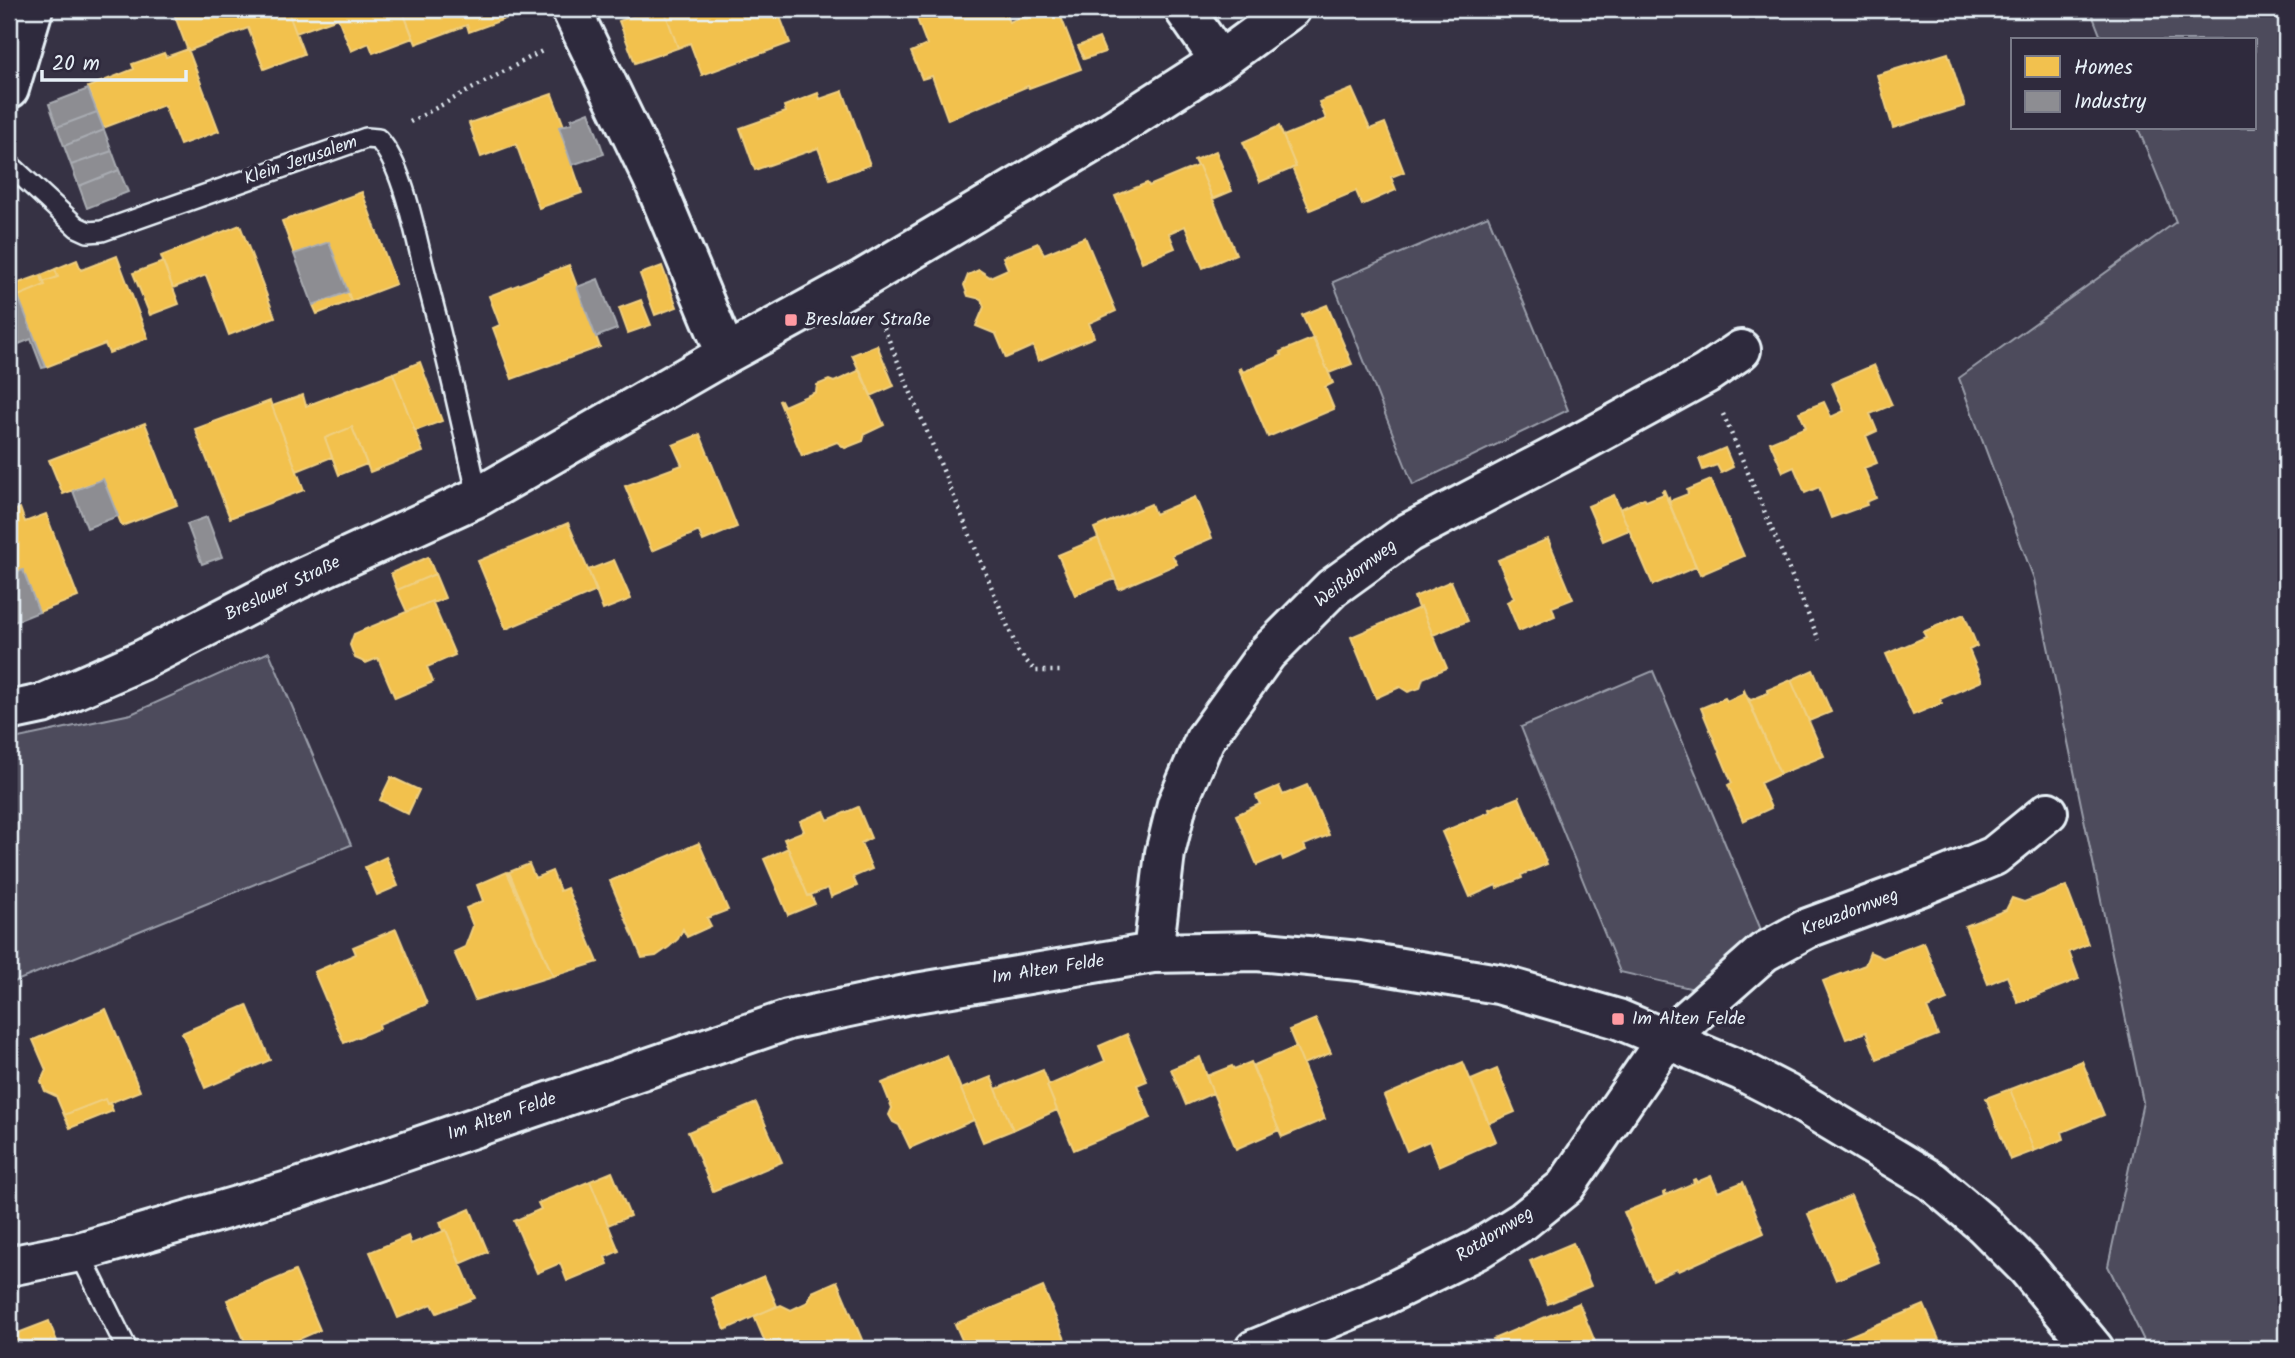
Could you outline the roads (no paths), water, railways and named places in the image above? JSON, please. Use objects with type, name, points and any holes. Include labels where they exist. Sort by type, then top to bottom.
[{"type":"street","points":[[9,89],[33,9]]},
{"type":"street","points":[[1184,9],[1220,61]]},
{"type":"street","name":"Breslauer Straße","points":[[9,710],[42,704],[142,660],[297,580],[478,498],[726,354],[863,279],[1100,138],[1220,61],[1291,9]]},
{"type":"street","points":[[576,20],[653,179],[726,354]]},
{"type":"street","name":"Weißdornweg","points":[[1153,953],[1165,853],[1177,804],[1205,739],[1267,653],[1332,588],[1408,533],[1706,374],[1741,349]]},
{"type":"street","name":"Kreuzdornweg","points":[[1667,1038],[1764,952],[1808,928],[1994,856],[2048,813]]},
{"type":"street","name":"Im Alten Felde","points":[[9,1266],[79,1252],[295,1189],[788,1020],[910,994],[1153,953],[1257,951],[1359,961],[1498,984],[1619,1019],[1742,1071],[1787,1094],[1932,1181],[1984,1224],[2095,1349]]},
{"type":"street","name":"Rotdornweg","points":[[1255,1349],[1377,1299],[1477,1250],[1522,1221],[1564,1187],[1667,1038]]},
{"type":"lane","name":"Klein Jerusalem","points":[[9,164],[77,227],[88,232],[102,231],[366,138],[378,139],[384,145],[401,180],[446,352],[478,498]]},
{"type":"lane","points":[[79,1252],[127,1349]]},
{"type":"place","name":"Breslauer Straße","points":[[791,320]]},
{"type":"place","name":"Im Alten Felde","points":[[1618,1019]]}]
